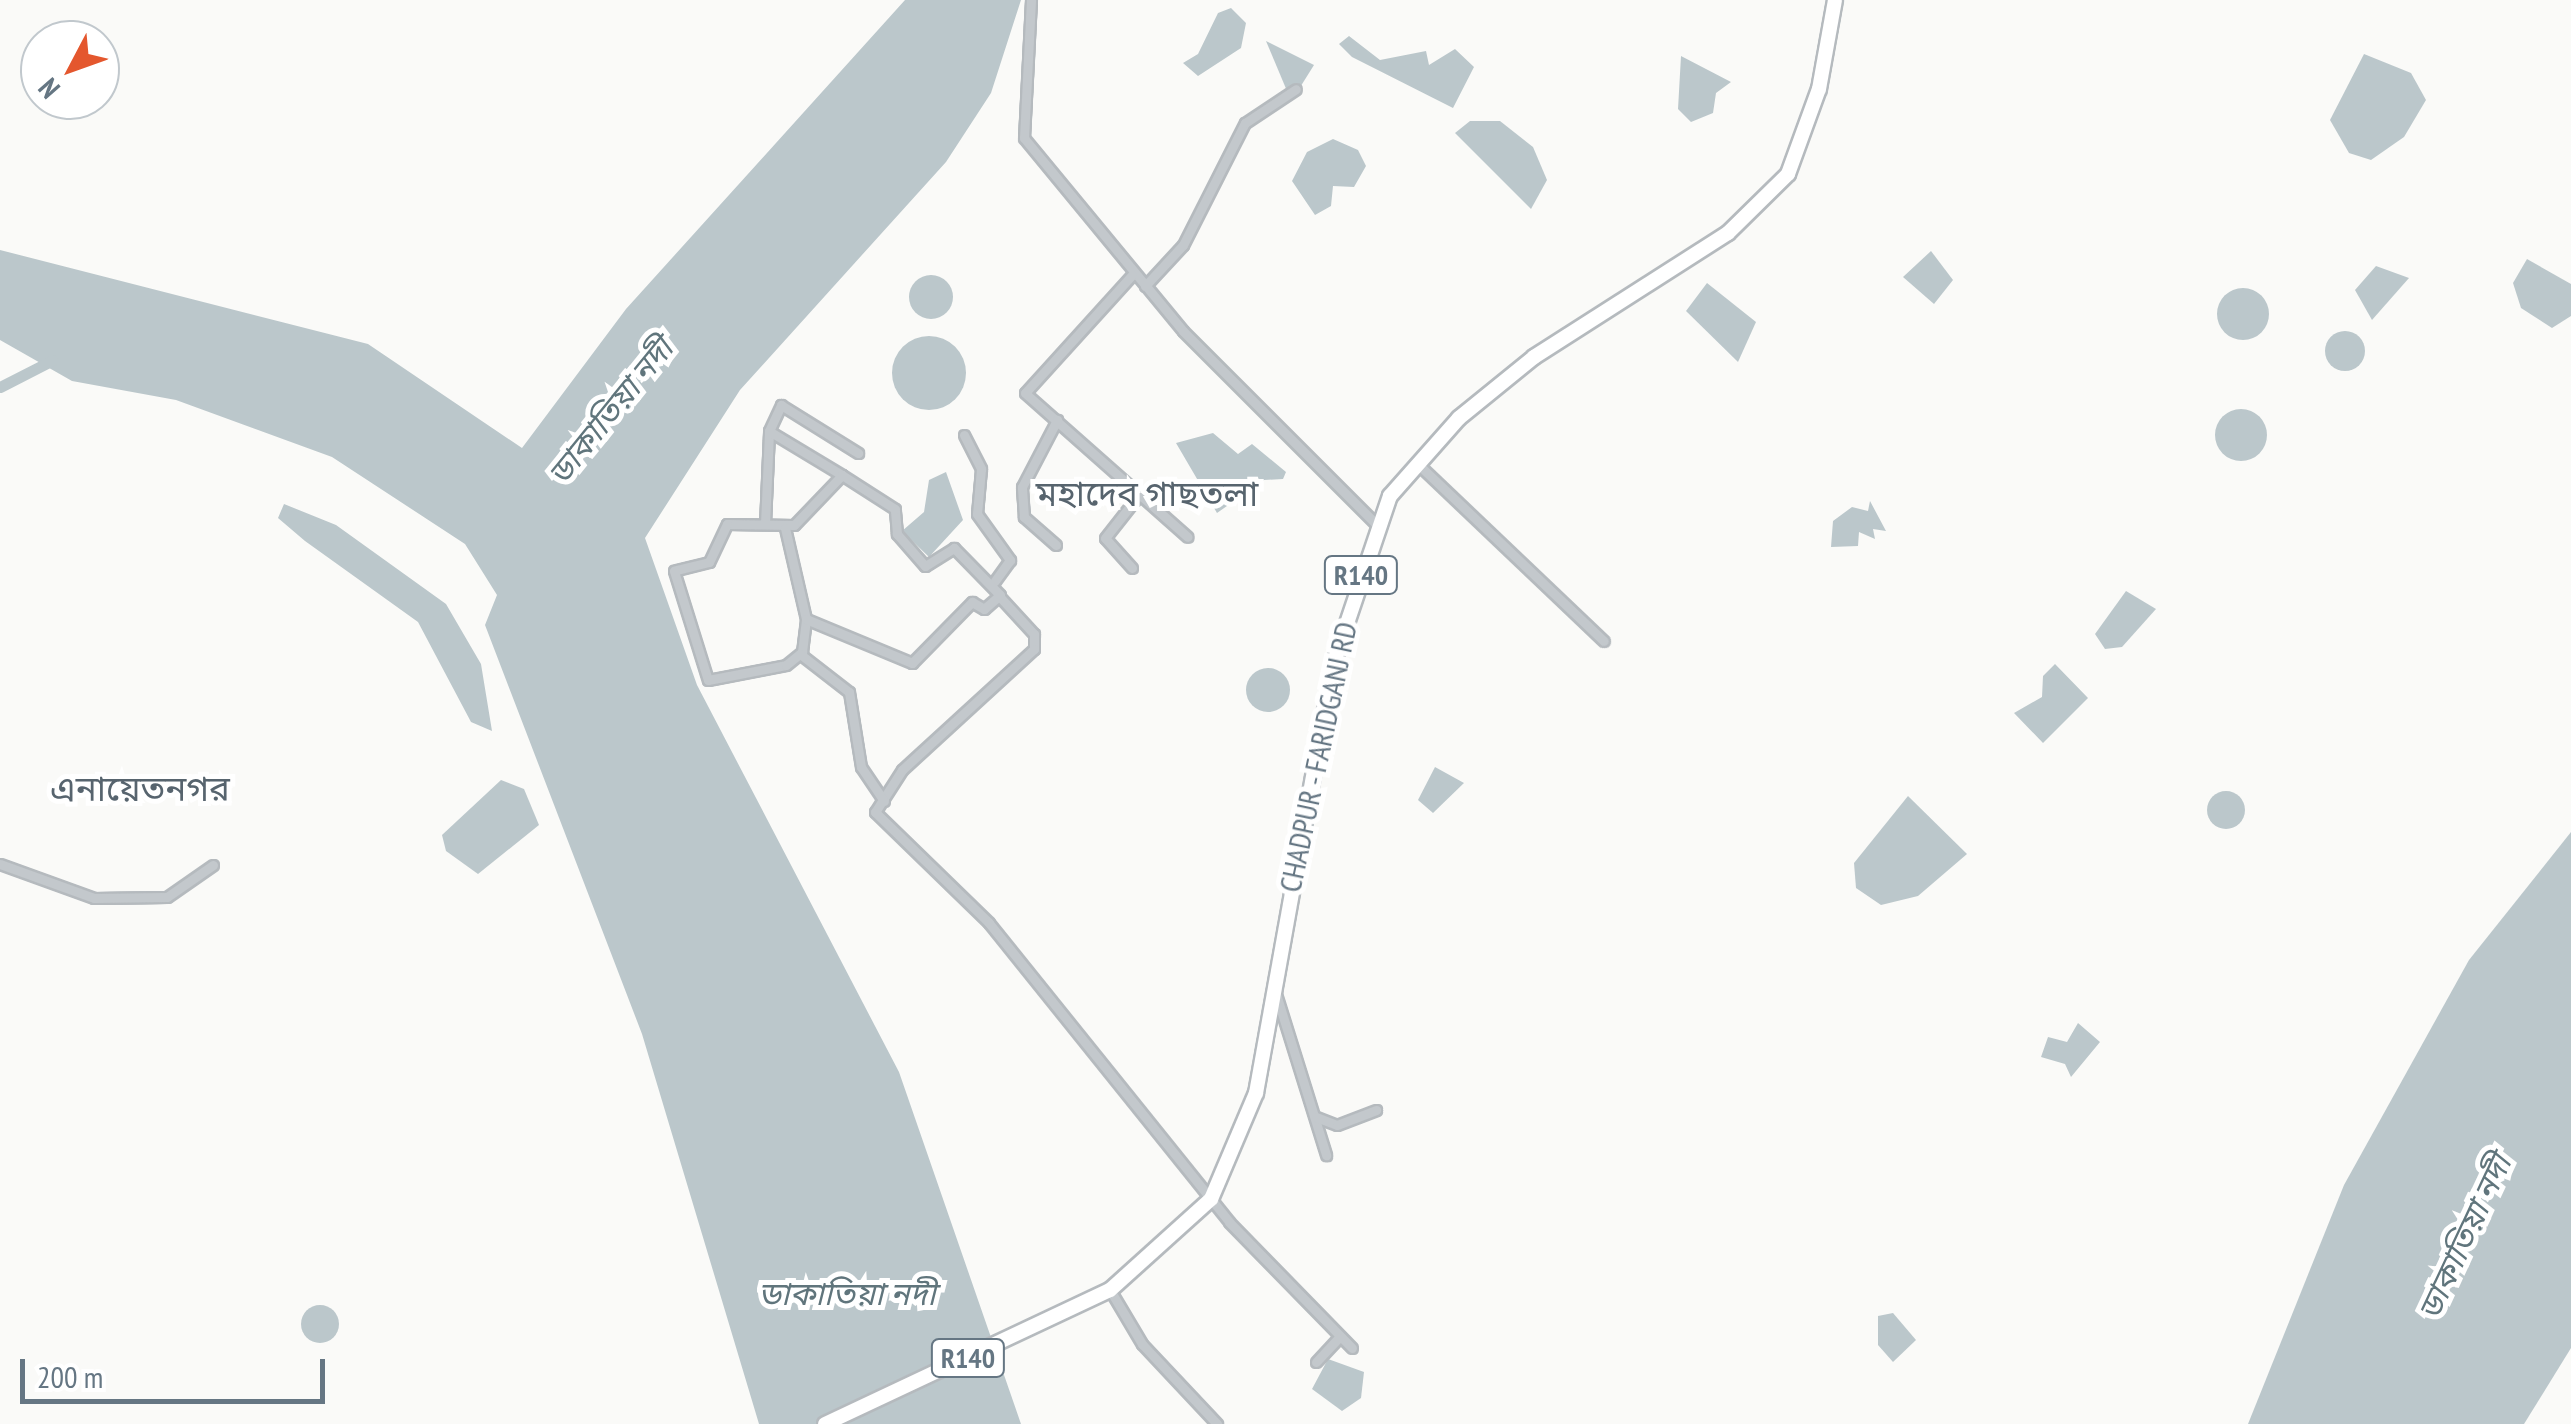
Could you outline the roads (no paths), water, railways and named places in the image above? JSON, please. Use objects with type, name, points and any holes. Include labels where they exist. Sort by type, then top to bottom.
[{"type":"main road","name":"CHADPUR - FARIDGANJ RD","points":[[825,1424],[1110,1290],[1211,1199],[1256,1093],[1333,665],[1376,524],[1419,465],[1534,357],[1728,233],[1788,174],[1819,89],[1835,0]]},
{"type":"street","points":[[1031,0],[1024,138],[1132,275],[1376,524]]},
{"type":"street","points":[[1145,286],[1183,245],[1244,123],[1296,89]]},
{"type":"street","points":[[1132,275],[1026,392],[1188,538]]},
{"type":"street","points":[[764,524],[769,431],[781,405],[858,453]]},
{"type":"street","points":[[1056,420],[1022,488],[1024,518],[1056,545]]},
{"type":"street","points":[[769,431],[895,509],[897,534],[926,566],[954,548],[995,581],[999,596],[1034,634],[1034,649],[902,770],[877,816],[989,923],[1211,1199],[1338,1338],[1352,1348]]},
{"type":"street","points":[[964,434],[981,468],[977,514],[1010,560],[995,581]]},
{"type":"street","points":[[1419,465],[1604,641]]},
{"type":"street","points":[[785,528],[842,476]]},
{"type":"street","points":[[1132,568],[1105,538],[1138,496]]},
{"type":"street","points":[[785,528],[726,524],[709,562],[673,578],[708,680],[800,654]]},
{"type":"street","points":[[785,528],[806,619],[800,654]]},
{"type":"street","points":[[806,619],[912,663],[972,602],[984,608],[999,596]]},
{"type":"street","points":[[800,654],[850,692],[861,767],[884,801]]},
{"type":"street","points":[[0,864],[94,898],[167,897],[213,864]]},
{"type":"street","points":[[1275,992],[1326,1155]]},
{"type":"street","points":[[1316,1117],[1337,1125],[1376,1110]]},
{"type":"street","points":[[1110,1290],[1142,1344],[1216,1424]]},
{"type":"street","points":[[1316,1362],[1338,1338]]},
{"type":"water","name":"ডাকাতিয়া নদী","points":[[905,0],[1021,0],[991,93],[946,162],[740,390],[645,538],[697,685],[899,1072],[1021,1424],[759,1424],[642,1034],[485,625],[497,595],[465,544],[332,457],[176,400],[72,381],[0,340],[0,250],[368,344],[522,448],[626,309]]},
{"type":"water","points":[[1231,8],[1246,23],[1241,48],[1198,76],[1183,63],[1198,54],[1218,13]]},
{"type":"water","points":[[1349,36],[1380,60],[1426,51],[1429,65],[1455,49],[1474,67],[1453,108],[1352,57],[1339,44]]},
{"type":"water","points":[[1266,41],[1314,65],[1299,89],[1287,91]]},
{"type":"water","points":[[2364,54],[2411,73],[2426,100],[2404,137],[2371,160],[2349,153],[2330,120]]},
{"type":"water","points":[[1681,56],[1731,82],[1716,93],[1713,113],[1691,122],[1678,109]]},
{"type":"water","points":[[1470,121],[1500,121],[1533,147],[1547,180],[1531,209],[1455,133]]},
{"type":"water","points":[[1333,139],[1358,150],[1366,166],[1354,187],[1333,186],[1331,206],[1315,215],[1292,181],[1307,152]]},
{"type":"water","points":[[1931,251],[1953,280],[1934,304],[1903,277]]},
{"type":"water","points":[[2527,259],[2571,284],[2571,316],[2552,328],[2521,308],[2513,283]]},
{"type":"water","points":[[2376,266],[2409,278],[2372,320],[2355,290]]},
{"type":"water","points":[[931,275],[946,282],[953,297],[946,312],[931,319],[916,312],[909,297],[916,282]]},
{"type":"water","points":[[1707,283],[1756,322],[1738,362],[1686,311]]},
{"type":"water","points":[[2243,288],[2261,296],[2269,314],[2261,332],[2243,340],[2225,332],[2217,314],[2225,296]]},
{"type":"water","points":[[2345,331],[2359,337],[2365,351],[2359,365],[2345,371],[2331,365],[2325,351],[2331,337]]},
{"type":"water","points":[[929,336],[943,338],[955,347],[964,359],[964,387],[955,399],[943,408],[929,410],[915,408],[903,399],[894,387],[892,373],[894,359],[903,347],[915,338]]},
{"type":"water","points":[[2241,409],[2259,417],[2267,435],[2259,453],[2241,461],[2223,453],[2215,435],[2223,417]]},
{"type":"water","points":[[1213,433],[1238,454],[1252,444],[1286,472],[1283,479],[1264,480],[1217,513],[1176,443]]},
{"type":"water","points":[[946,472],[963,520],[929,557],[902,531],[924,512],[929,480]]},
{"type":"water","points":[[1870,501],[1886,531],[1873,529],[1875,539],[1859,532],[1858,546],[1831,547],[1833,521],[1852,507],[1868,511]]},
{"type":"water","points":[[284,504],[336,525],[446,604],[481,664],[492,731],[471,722],[418,622],[278,518]]},
{"type":"water","points":[[2126,591],[2156,609],[2122,647],[2105,649],[2095,634]]},
{"type":"water","points":[[2055,664],[2088,698],[2043,743],[2014,713],[2042,697],[2043,676]]},
{"type":"water","points":[[1268,668],[1284,674],[1290,690],[1284,706],[1268,712],[1252,706],[1246,690],[1252,674]]},
{"type":"water","points":[[1435,767],[1464,783],[1433,813],[1418,800]]},
{"type":"water","points":[[501,780],[524,789],[539,825],[478,874],[446,851],[442,835]]},
{"type":"water","points":[[2226,791],[2239,797],[2245,810],[2239,823],[2226,829],[2213,823],[2207,810],[2213,797]]},
{"type":"water","points":[[1908,796],[1967,854],[1918,896],[1881,905],[1856,888],[1854,863]]},
{"type":"water","points":[[2571,832],[2571,1348],[2524,1424],[2248,1424],[2344,1185],[2469,960]]},
{"type":"water","points":[[2078,1023],[2100,1042],[2071,1077],[2065,1064],[2041,1057],[2048,1037],[2067,1042]]},
{"type":"water","points":[[320,1305],[334,1310],[339,1324],[334,1338],[320,1343],[306,1338],[301,1324],[306,1310]]},
{"type":"water","points":[[1893,1313],[1916,1340],[1893,1362],[1878,1345],[1878,1316]]},
{"type":"water","points":[[1328,1359],[1364,1372],[1361,1398],[1342,1411],[1312,1389]]},
{"type":"waterway","points":[[0,387],[53,360]]},
{"type":"district","name":"মহাদেব গাছতলা","points":[[1147,493]]},
{"type":"district","name":"এনায়েতনগর","points":[[140,788]]}]
